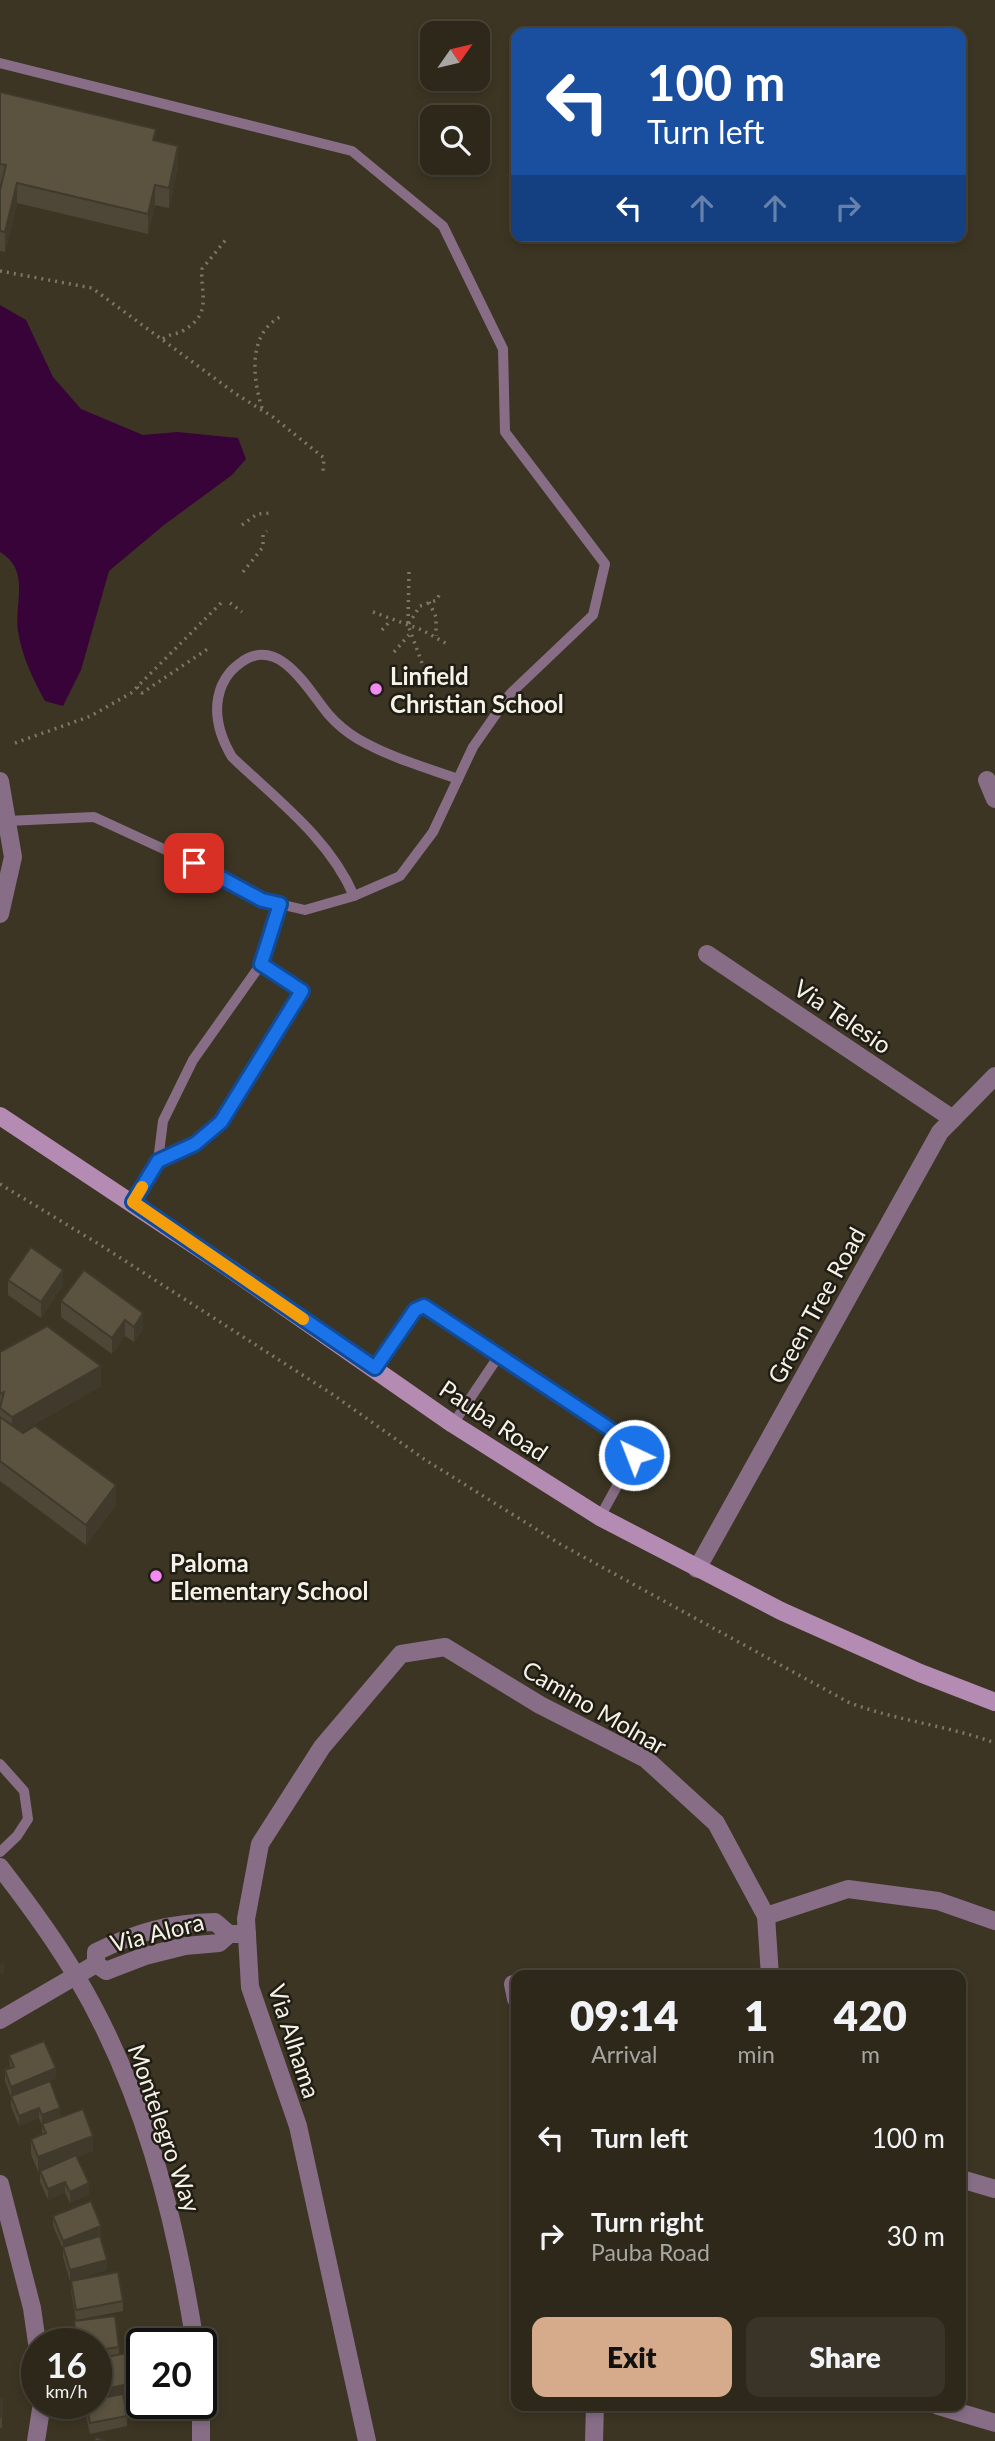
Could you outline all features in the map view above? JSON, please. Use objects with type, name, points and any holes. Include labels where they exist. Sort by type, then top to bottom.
[{"type":"main road","name":"Pauba Road","points":[[0,1116],[133,1202],[453,1424],[600,1517],[697,1569],[852,1644],[995,1702]]},
{"type":"street","points":[[987,780],[995,799]]},
{"type":"street","points":[[0,788],[13,857],[0,914]]},
{"type":"street","name":"Via Telesio","points":[[707,954],[953,1119]]},
{"type":"street","name":"Green Tree Road","points":[[697,1569],[940,1132],[995,1076]]},
{"type":"street","name":"Camino Molnar","points":[[401,1654],[445,1647],[540,1705],[646,1759],[716,1823],[766,1916],[770,1970]]},
{"type":"street","name":"Via Alhama","points":[[367,2441],[298,2126],[250,1987],[238,1934],[246,1919],[260,1844],[322,1747],[401,1654]]},
{"type":"street","name":"Montelegro Way","points":[[0,1867],[77,1977],[134,2099],[162,2181],[182,2261],[193,2328]]},
{"type":"street","points":[[766,1916],[848,1889],[938,1901],[995,1921]]},
{"type":"street","name":"Via Alora","points":[[96,1964],[96,1952],[136,1933],[184,1923],[215,1922],[238,1934]]},
{"type":"street","name":"Via Alora","points":[[96,1964],[106,1970],[158,1953],[219,1943],[238,1934]]},
{"type":"street","name":"Via Alora","points":[[0,2020],[96,1964]]},
{"type":"street","points":[[966,2180],[995,2189]]},
{"type":"street","points":[[0,2184],[35,2328]]},
{"type":"street","points":[[594,2411],[594,2441]]},
{"type":"street","points":[[955,2411],[995,2423]]},
{"type":"street","points":[[36,2441],[39,2419]]},
{"type":"street","points":[[201,2419],[201,2441]]},
{"type":"lane","points":[[0,63],[352,151],[443,226],[503,349],[505,432],[605,564],[593,615],[510,694],[473,747],[433,832],[400,876],[354,895],[305,910],[262,900],[194,863],[93,817],[7,821]]},
{"type":"lane","points":[[354,895],[342,869],[325,846],[232,757],[222,740],[217,697],[234,667],[248,658],[266,654],[292,668],[330,716],[357,738],[393,756],[458,779]]},
{"type":"lane","points":[[133,1202],[158,1161],[163,1121],[193,1060],[261,964],[280,904]]},
{"type":"lane","points":[[158,1161],[195,1144],[221,1122],[302,991],[261,964]]},
{"type":"lane","points":[[375,1368],[415,1310],[424,1306],[631,1443],[634,1455],[600,1517]]},
{"type":"lane","points":[[453,1424],[498,1357]]},
{"type":"lane","points":[[0,1764],[24,1791],[28,1819],[17,1836],[0,1852]]},
{"type":"path","points":[[163,339],[188,328],[203,307],[205,290],[202,269],[228,237]]},
{"type":"path","points":[[0,271],[92,288],[263,411],[296,438],[317,449],[324,458],[323,471]]},
{"type":"path","points":[[263,411],[256,389],[255,356],[259,342],[280,317]]},
{"type":"path","points":[[242,525],[257,514],[272,513]]},
{"type":"path","points":[[243,572],[263,547],[263,535],[267,531]]},
{"type":"path","points":[[410,571],[409,635],[422,663]]},
{"type":"path","points":[[408,625],[420,606],[437,600],[440,593]]},
{"type":"path","points":[[15,743],[91,716],[137,687],[223,601]]},
{"type":"path","points":[[429,602],[436,617],[436,636]]},
{"type":"path","points":[[230,603],[242,612]]},
{"type":"path","points":[[373,612],[436,636],[449,645]]},
{"type":"path","points":[[382,630],[391,620]]},
{"type":"path","points":[[394,652],[409,635]]},
{"type":"path","points":[[137,687],[142,693],[209,648]]},
{"type":"path","points":[[0,1184],[102,1246],[331,1394],[424,1459],[560,1544],[848,1702],[883,1716],[944,1727],[995,1743]]},
{"type":"shaded area","points":[[0,305],[26,320],[53,377],[81,409],[143,435],[177,432],[238,438],[246,459],[232,475],[164,525],[109,571],[81,670],[63,706],[45,701],[28,667],[18,631],[18,578],[10,560],[0,552]]},
{"type":"building","points":[[0,92],[156,129],[153,140],[178,146],[169,188],[155,185],[148,214],[17,183],[5,232],[0,231],[0,190],[6,165],[0,164]]},
{"type":"building","points":[[31,1247],[63,1270],[41,1302],[8,1280]]},
{"type":"building","points":[[84,1270],[143,1313],[134,1327],[125,1320],[112,1338],[61,1301]]},
{"type":"building","points":[[47,1326],[101,1366],[12,1417],[0,1408],[4,1392],[0,1394],[0,1352]]},
{"type":"building","points":[[0,1417],[23,1433],[35,1426],[116,1485],[86,1525],[0,1461]]},
{"type":"building","points":[[44,2041],[56,2068],[11,2087],[5,2070],[14,2067],[9,2055]]},
{"type":"building","points":[[50,2081],[60,2108],[42,2115],[39,2108],[19,2116],[11,2096]]},
{"type":"building","points":[[83,2109],[93,2136],[38,2157],[31,2139],[46,2133],[42,2124]]},
{"type":"building","points":[[76,2155],[89,2183],[70,2192],[65,2182],[48,2189],[40,2171]]},
{"type":"building","points":[[91,2201],[101,2226],[63,2241],[53,2216]]},
{"type":"building","points":[[100,2236],[107,2260],[70,2270],[63,2247]]},
{"type":"building","points":[[118,2272],[123,2301],[76,2310],[71,2281]]},
{"type":"building","points":[[115,2316],[119,2347],[112,2348],[112,2328],[75,2328],[74,2321]]},
{"type":"building","points":[[126,2353],[126,2385],[112,2388],[112,2356]]},
{"type":"building","points":[[123,2394],[126,2416],[112,2419],[112,2396]]},
{"type":"building","points":[[2,2399],[2,2417],[0,2417]]},
{"type":"building","points":[[89,2419],[111,2419],[90,2423]]},
{"type":"slow traffic","points":[[142,1187],[133,1202],[303,1319]]},
{"type":"place","name":"Linfield Christian School","points":[[376,689]]},
{"type":"place","name":"Paloma Elementary School","points":[[156,1576]]},
{"type":"route","points":[[194,863],[262,900],[280,904],[261,964],[302,991],[287,1020],[221,1122],[195,1144],[158,1161],[133,1202],[375,1368],[415,1310],[424,1306],[631,1443],[634,1455]]}]
